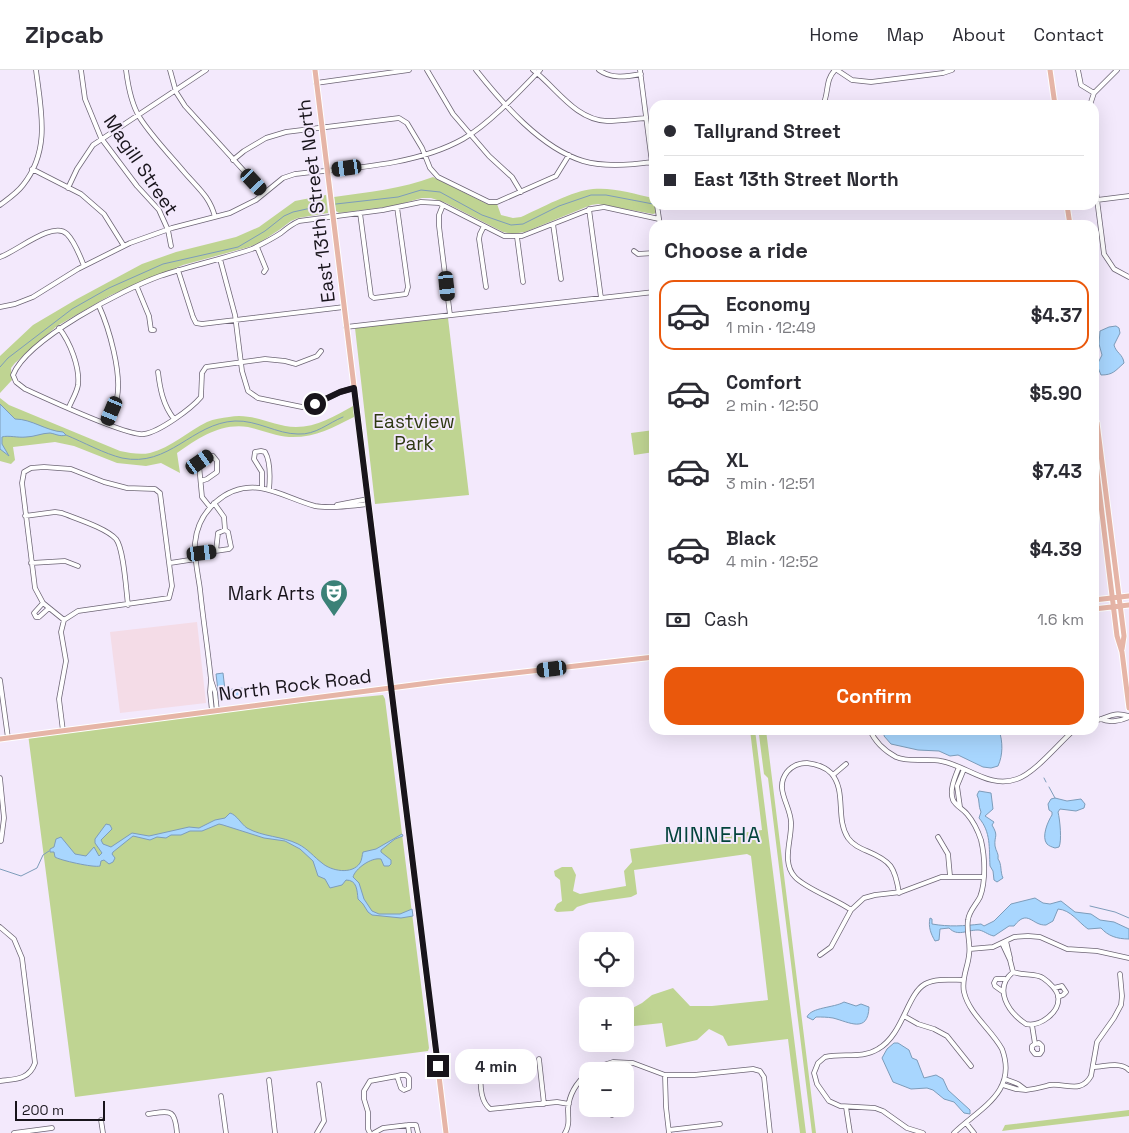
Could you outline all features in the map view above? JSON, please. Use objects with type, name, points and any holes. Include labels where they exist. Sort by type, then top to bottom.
[{"type":"main road","name":"East 13th Street North","points":[[314,70],[446,1133]]},
{"type":"main road","points":[[1050,70],[1054,100]]},
{"type":"main road","points":[[1099,439],[1124,636],[1122,652]]},
{"type":"main road","points":[[1099,490],[1113,607],[1117,636],[1122,652],[1129,708]]},
{"type":"main road","points":[[1099,599],[1129,596]]},
{"type":"main road","points":[[1099,608],[1129,605]]},
{"type":"main road","name":"North Rock Road","points":[[0,739],[392,688],[649,658]]},
{"type":"street","points":[[0,205],[24,184],[42,145],[43,125],[36,70]]},
{"type":"street","name":"Magill Street","points":[[81,70],[85,99],[102,139],[137,186],[159,210],[168,230],[171,246]]},
{"type":"street","points":[[126,70],[128,84],[138,115],[170,156],[204,194],[212,206],[215,217]]},
{"type":"street","points":[[170,70],[175,91],[185,106],[264,192]]},
{"type":"street","points":[[68,188],[77,168],[93,145],[206,70]]},
{"type":"street","points":[[316,83],[408,70]]},
{"type":"street","points":[[426,70],[453,114],[470,133],[476,143],[512,177],[521,192]]},
{"type":"street","points":[[476,70],[505,104],[533,131],[560,152],[584,161],[623,165],[649,162]]},
{"type":"street","points":[[599,70],[606,76],[626,77],[640,72],[649,140]]},
{"type":"street","points":[[825,100],[828,94],[828,79],[836,70],[852,80],[871,82],[943,73],[952,70]]},
{"type":"street","points":[[1078,70],[1081,85],[1094,93]]},
{"type":"street","points":[[1092,100],[1094,93],[1117,70]]},
{"type":"street","points":[[0,307],[33,297],[84,266],[124,246],[168,230],[230,213],[256,200],[283,178],[295,174],[405,160],[424,155],[463,139],[482,126],[537,71],[571,105],[586,115],[605,121],[646,118]]},
{"type":"street","points":[[233,160],[266,138],[286,132],[399,118],[407,123],[416,137],[430,168],[438,177],[489,202],[497,202],[556,176],[569,155]]},
{"type":"street","points":[[32,169],[81,194],[104,214],[124,246]]},
{"type":"street","points":[[1099,200],[1129,196]]},
{"type":"street","points":[[321,352],[317,356],[296,364],[265,359],[206,367],[202,372],[201,397],[193,406],[156,430],[142,435],[107,424],[25,389],[16,382],[14,377],[15,370],[26,356],[60,328],[99,306],[158,277],[257,247],[281,233],[290,224],[299,221],[421,202],[439,203],[504,236],[517,237],[589,209],[604,207],[659,219],[658,210]]},
{"type":"street","points":[[442,205],[439,215],[439,226],[450,315]]},
{"type":"street","points":[[360,213],[371,296],[374,298],[392,297],[406,294],[408,287],[398,207]]},
{"type":"street","points":[[589,209],[601,298]]},
{"type":"street","points":[[1098,210],[1104,254],[1114,269],[1129,276]]},
{"type":"street","points":[[553,224],[561,279]]},
{"type":"street","points":[[484,226],[479,239],[486,287]]},
{"type":"street","points":[[0,257],[24,246],[42,234],[58,229],[67,234],[84,266]]},
{"type":"street","points":[[517,237],[523,282]]},
{"type":"street","points":[[257,247],[266,268],[264,272]]},
{"type":"street","points":[[634,251],[638,254],[649,254]]},
{"type":"street","points":[[220,259],[236,320],[244,383],[248,391],[258,398],[302,407],[315,404],[340,392],[354,388]]},
{"type":"street","points":[[178,270],[196,323],[202,324],[344,307]]},
{"type":"street","points":[[137,287],[149,316],[151,330],[154,330]]},
{"type":"street","points":[[346,327],[649,293]]},
{"type":"street","points":[[99,306],[110,336],[118,386],[117,399],[107,424]]},
{"type":"street","points":[[60,328],[73,352],[78,385],[68,407]]},
{"type":"street","points":[[158,372],[162,399],[174,419]]},
{"type":"street","points":[[262,488],[262,472],[254,459],[255,452],[261,451],[265,452],[268,460],[269,490]]},
{"type":"street","points":[[196,554],[229,549],[231,546],[228,532],[225,530],[224,516],[202,497],[199,465],[208,456],[213,456],[217,461],[217,472],[201,481]]},
{"type":"street","points":[[63,731],[59,699],[66,662],[61,632],[64,620],[78,611],[168,598],[172,586],[170,563],[160,493],[155,489],[127,488],[104,482],[71,469],[44,467],[30,468],[24,472],[22,483],[25,516],[35,588],[43,603],[64,620]]},
{"type":"street","points":[[215,711],[215,692],[211,680],[196,559],[197,532],[204,514],[212,505],[237,490],[252,487],[269,490],[317,506],[346,507],[368,501]]},
{"type":"street","points":[[25,516],[55,512],[62,513],[107,533],[115,539],[121,552],[128,605]]},
{"type":"street","points":[[216,551],[218,533],[225,530]]},
{"type":"street","points":[[170,563],[196,559]]},
{"type":"street","points":[[31,563],[65,561],[78,566]]},
{"type":"street","points":[[43,603],[35,612],[36,617],[39,617],[49,608]]},
{"type":"street","points":[[0,680],[8,738]]},
{"type":"street","points":[[1099,720],[1104,716],[1121,714],[1129,716]]},
{"type":"street","points":[[874,735],[885,750],[903,759],[944,762],[988,780],[998,782],[1014,780],[1026,775],[1069,735]]},
{"type":"street","points":[[851,910],[843,903],[800,881],[790,868],[788,854],[791,822],[789,810],[781,789],[783,776],[789,769],[804,763],[820,765],[833,776],[839,788],[844,827],[849,839],[858,847],[878,855],[890,864],[896,874],[899,892]]},
{"type":"street","points":[[833,776],[846,764]]},
{"type":"street","points":[[954,1133],[994,1098],[1003,1085],[1006,1064],[1002,1049],[970,1006],[964,993],[964,980],[970,949],[967,923],[970,912],[979,898],[984,877],[983,854],[979,834],[968,815],[956,805],[952,796],[954,779],[962,768]]},
{"type":"street","points":[[0,778],[4,818],[1,841]]},
{"type":"street","points":[[938,837],[948,854],[950,876]]},
{"type":"street","points":[[820,955],[831,948],[851,910],[864,898],[899,892],[934,879],[950,876],[984,877]]},
{"type":"street","points":[[0,927],[13,938],[22,958],[35,1064],[24,1077],[0,1081]]},
{"type":"street","points":[[970,949],[993,948],[1021,936],[1034,936],[1067,949],[1097,951],[1129,958]]},
{"type":"street","points":[[1004,942],[1010,954],[1013,972]]},
{"type":"street","points":[[1013,972],[1021,975],[1042,977],[1054,988],[1058,997],[1058,1004],[1052,1013],[1041,1023],[1026,1024],[1007,1003],[1002,991],[995,986],[996,979],[1004,979],[1013,972]]},
{"type":"street","points":[[1003,1085],[1026,1090],[1050,1085],[1076,1087],[1089,1080],[1097,1042],[1121,1005],[1120,974]]},
{"type":"street","points":[[1002,991],[1004,979]]},
{"type":"street","points":[[923,1133],[910,1131],[875,1108],[833,1104],[826,1098],[814,1073],[816,1066],[825,1057],[863,1055],[878,1049],[890,1040],[917,992],[926,983],[964,980]]},
{"type":"street","points":[[1054,988],[1062,986],[1065,988],[1066,992],[1058,997]]},
{"type":"street","points":[[904,1016],[947,1036],[971,1066]]},
{"type":"street","points":[[1032,1025],[1035,1044]]},
{"type":"street","points":[[539,1059],[544,1104]]},
{"type":"street","points":[[634,1062],[665,1075],[694,1075],[744,1068],[753,1068],[760,1071],[766,1085],[770,1133]]},
{"type":"street","points":[[1093,1067],[1118,1065],[1129,1070]]},
{"type":"street","points":[[482,1066],[480,1070],[482,1100],[490,1109],[497,1110],[557,1102],[569,1104]]},
{"type":"street","points":[[665,1075],[669,1132],[720,1124]]},
{"type":"street","points":[[397,1076],[370,1081],[365,1086],[364,1098],[368,1112],[368,1129],[372,1133],[383,1128],[416,1125],[418,1133]]},
{"type":"street","points":[[1005,1079],[1018,1084],[1026,1090]]},
{"type":"street","points":[[269,1080],[276,1133]]},
{"type":"street","points":[[565,1133],[569,1125],[569,1104],[572,1093],[579,1082]]},
{"type":"street","points":[[317,1133],[324,1128],[319,1084]]},
{"type":"street","points":[[221,1096],[226,1133]]},
{"type":"street","points":[[846,1106],[850,1133]]},
{"type":"street","points":[[148,1114],[170,1112],[175,1116],[178,1133]]},
{"type":"street","points":[[101,1120],[103,1133]]},
{"type":"street","points":[[966,1123],[974,1133]]},
{"type":"street","points":[[408,1125],[409,1133]]},
{"type":"street","points":[[14,1133],[52,1128]]},
{"type":"shaded area","points":[[197,622],[206,703],[120,713],[110,632]]},
{"type":"green space","points":[[433,177],[487,204],[497,204],[501,215],[513,218],[521,217],[576,193],[593,189],[624,191],[649,197],[649,210],[656,210],[656,213],[598,204],[591,205],[525,232],[512,234],[503,232],[446,203],[431,198],[422,198],[393,206],[339,213],[336,211],[334,197],[372,192]]},
{"type":"green space","points":[[326,195],[328,213],[298,218],[259,243],[183,265],[111,295],[57,326],[15,363],[11,368],[12,380],[0,393],[0,356],[33,325],[142,264],[176,252],[236,237],[259,227],[295,201]]},
{"type":"green space","name":"Eastview Park","points":[[448,318],[469,495],[375,504],[355,328]]},
{"type":"green space","points":[[0,398],[9,405],[120,451],[139,454],[158,451],[207,422],[221,418],[246,416],[279,425],[304,427],[326,420],[353,406],[354,417],[323,432],[298,437],[279,435],[248,427],[228,427],[202,437],[177,453],[180,473],[161,463],[146,466],[117,463],[74,446],[55,442],[13,447],[15,460],[11,464],[0,461]]},
{"type":"green space","points":[[649,431],[649,453],[634,455],[631,433]]},
{"type":"green space","points":[[383,695],[428,1051],[75,1097],[28,734],[203,712]]},
{"type":"green space","points":[[751,735],[756,735],[806,1133],[800,1133],[788,1039],[728,1046],[723,1036],[709,1029],[697,1040],[666,1047],[662,1023],[634,1026],[634,1007],[652,995],[673,988],[690,1006],[712,1006],[768,1000],[751,856],[747,854],[634,870],[637,894],[631,897],[589,903],[577,907],[573,911],[557,912],[554,910],[557,904],[562,901],[560,880],[555,876],[554,871],[562,867],[572,867],[576,875],[573,891],[580,894],[626,886],[624,871],[632,862],[630,849],[762,830]]},
{"type":"green space","points":[[759,735],[767,735],[816,1133],[812,1133],[768,778],[764,774]]},
{"type":"green space","points":[[1129,1110],[1129,1116],[1002,1131],[1005,1125]]},
{"type":"water","points":[[1116,326],[1119,328],[1120,333],[1114,345],[1124,363],[1111,373],[1101,375],[1099,370],[1099,361],[1102,355],[1099,344],[1100,331]]},
{"type":"water","points":[[0,404],[15,419],[63,432],[66,435],[60,436],[50,433],[29,437],[2,437],[2,444],[9,456],[0,449]]},
{"type":"water","points":[[223,673],[225,690],[244,688],[245,696],[219,699],[216,674]]},
{"type":"water","points":[[1000,735],[1002,753],[998,766],[991,768],[983,767],[958,755],[950,756],[939,751],[918,750],[891,744],[884,736]]},
{"type":"water","points":[[979,791],[991,793],[993,809],[985,816],[994,822],[992,825],[996,834],[995,846],[1003,878],[997,882],[994,880],[993,871],[990,866],[986,829],[979,818],[981,812],[977,795]]},
{"type":"water","points":[[1051,799],[1067,801],[1081,799],[1085,804],[1084,808],[1076,811],[1060,809],[1058,812],[1060,844],[1059,847],[1055,848],[1045,841],[1045,833],[1052,815],[1048,804]]},
{"type":"water","points":[[230,813],[247,828],[298,844],[326,866],[336,870],[347,870],[356,867],[361,862],[363,852],[376,849],[402,834],[403,836],[395,839],[381,850],[391,860],[389,866],[384,866],[381,859],[373,860],[360,867],[353,877],[359,883],[364,899],[372,911],[379,914],[400,914],[412,909],[413,916],[401,918],[372,915],[358,899],[356,886],[350,880],[346,880],[342,885],[330,888],[325,879],[318,876],[313,861],[300,849],[285,841],[264,838],[219,824],[202,831],[190,831],[166,838],[157,837],[150,840],[133,836],[113,852],[112,854],[115,858],[113,862],[109,864],[104,860],[101,861],[100,866],[84,865],[63,860],[55,857],[54,852],[50,852],[50,849],[54,847],[56,839],[61,837],[75,854],[86,856],[94,847],[99,856],[102,853],[95,843],[95,839],[106,824],[110,825],[112,829],[101,840],[103,844],[111,847],[132,833],[149,836],[189,827],[199,828],[215,820],[225,818]]},
{"type":"water","points":[[1035,898],[1043,903],[1050,904],[1061,901],[1075,912],[1091,914],[1100,920],[1114,922],[1129,929],[1129,939],[1113,936],[1101,928],[1088,929],[1071,914],[1058,909],[1053,921],[1046,925],[1023,918],[1014,926],[1009,926],[994,936],[980,930],[959,933],[949,928],[940,929],[939,940],[935,941],[931,933],[930,918],[932,919],[932,924],[938,925],[981,924],[984,926],[994,921],[1011,904]]},
{"type":"water","points":[[844,1002],[856,1006],[861,1004],[869,1007],[865,1021],[857,1024],[831,1018],[816,1017],[813,1020],[807,1017],[813,1011]]},
{"type":"water","points":[[894,1043],[898,1043],[909,1050],[912,1058],[917,1060],[924,1078],[936,1075],[943,1079],[948,1090],[970,1110],[970,1114],[964,1113],[954,1102],[944,1099],[933,1090],[927,1088],[911,1089],[893,1082],[882,1058],[887,1049]]},
{"type":"waterway","points":[[336,204],[398,197],[421,190],[440,192],[482,215],[511,225],[523,224],[559,206],[591,195],[606,195],[649,203]]},
{"type":"waterway","points":[[0,367],[8,358],[72,309],[109,288],[163,264],[238,247],[265,231],[284,216],[293,212],[325,205]]},
{"type":"waterway","points":[[66,435],[115,456],[139,459],[153,457],[167,451],[206,429],[220,424],[243,421],[282,432],[304,434],[316,431],[343,417]]},
{"type":"waterway","points":[[1044,778],[1046,782]]},
{"type":"waterway","points":[[1049,787],[1055,798]]},
{"type":"waterway","points":[[0,869],[21,876],[37,868],[43,855],[49,851]]},
{"type":"waterway","points":[[1090,906],[1115,912],[1129,918]]},
{"type":"place","name":"Mark Arts","points":[[334,617]]},
{"type":"district","name":"MINNEHA","points":[[713,834]]},
{"type":"route","points":[[315,404],[326,397],[354,388],[438,1066]]}]
